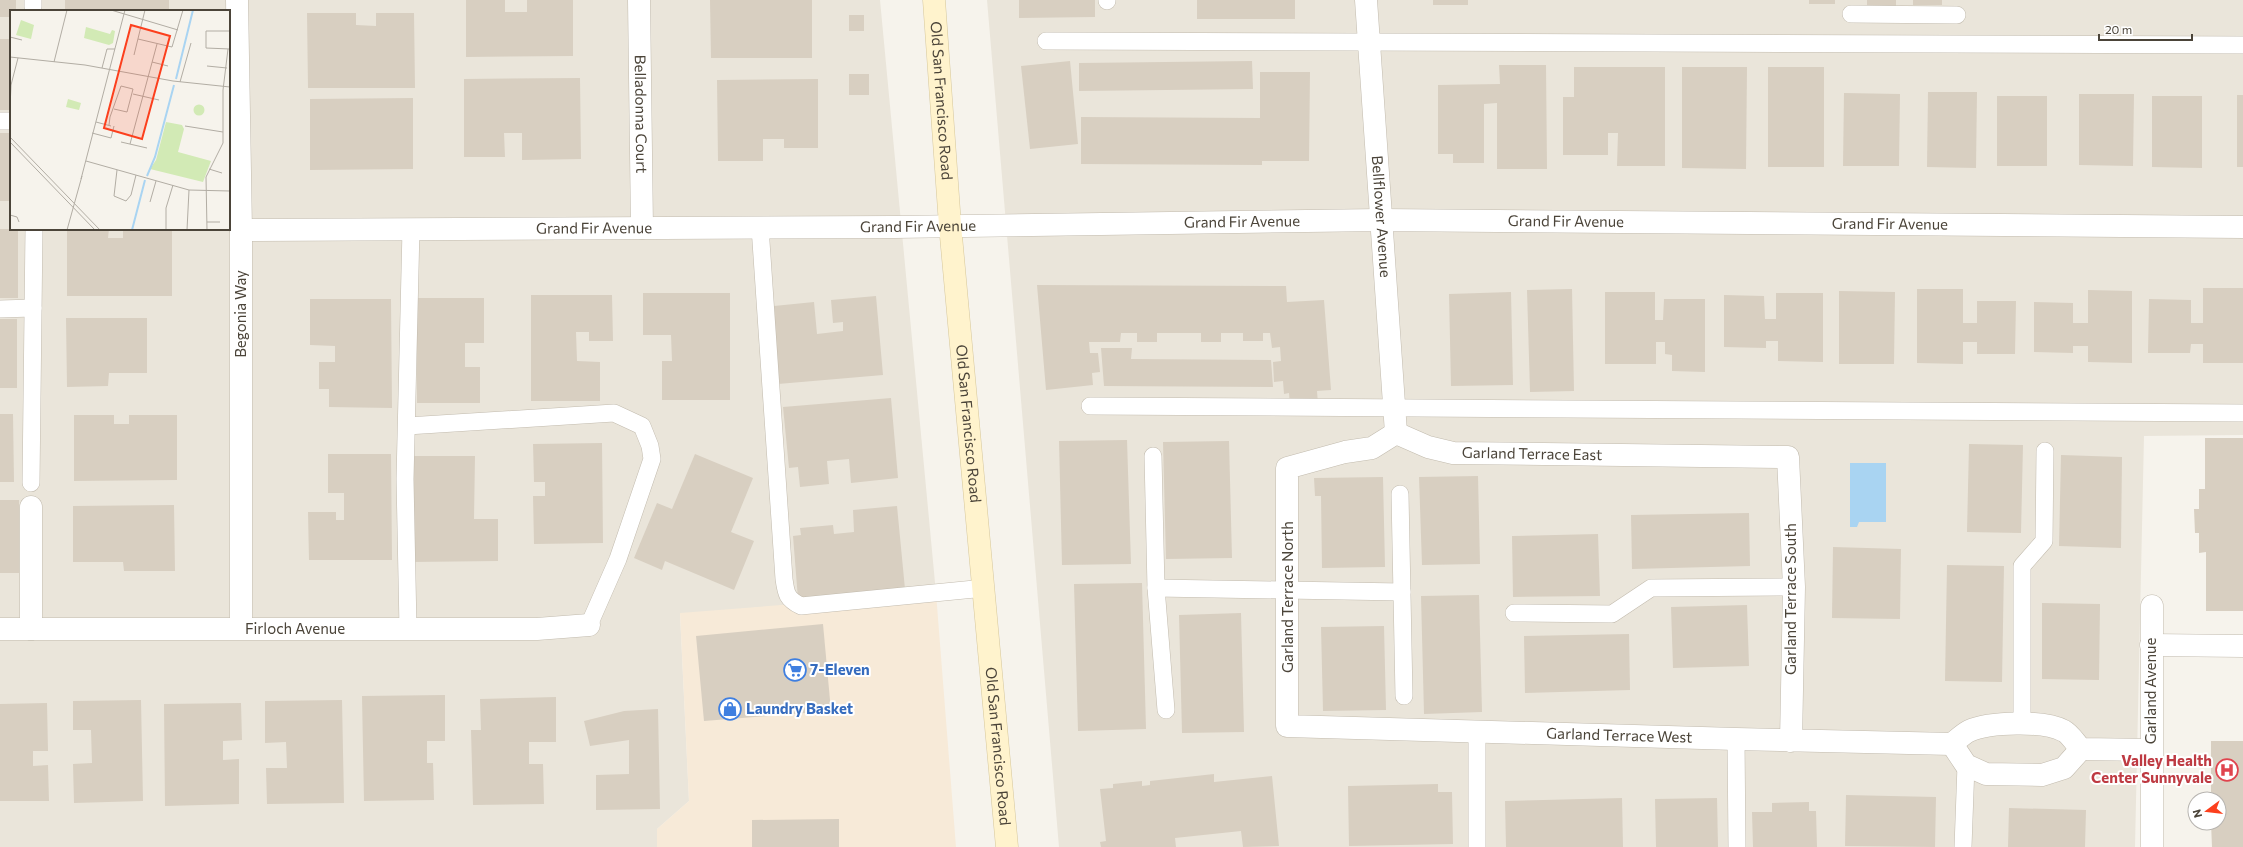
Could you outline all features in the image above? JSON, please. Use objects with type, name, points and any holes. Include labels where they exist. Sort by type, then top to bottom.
[{"type":"main road","name":"Old San Francisco Road","points":[[934,0],[950,225],[985,588],[1007,847]]},
{"type":"street","name":"Begonia Way","points":[[237,0],[240,230],[241,627]]},
{"type":"street","name":"Belladonna Court","points":[[639,0],[642,228]]},
{"type":"street","name":"Bellflower Avenue","points":[[1366,0],[1380,220],[1396,433]]},
{"type":"street","name":"Grand Fir Avenue","points":[[240,230],[760,227],[1380,220],[2243,227]]},
{"type":"street","name":"Garland Terrace East","points":[[1396,433],[1428,447],[1454,453],[1788,457]]},
{"type":"street","name":"Garland Terrace North","points":[[1287,726],[1287,468],[1345,452],[1372,448],[1396,433]]},
{"type":"street","name":"Garland Terrace South","points":[[1788,457],[1794,587],[1791,741]]},
{"type":"street","points":[[31,507],[31,629]]},
{"type":"street","name":"Garland Avenue","points":[[2152,606],[2152,847]]},
{"type":"street","name":"Firloch Avenue","points":[[0,629],[241,627],[537,629],[589,625]]},
{"type":"street","points":[[2151,645],[2243,646]]},
{"type":"street","points":[[2080,749],[2064,768],[2042,775],[1986,774],[1966,765],[1952,744],[1967,731],[1983,726],[2022,724],[2041,725],[2064,731],[2080,749],[2151,750]]},
{"type":"street","name":"Garland Terrace West","points":[[1287,726],[1791,741],[1952,744]]},
{"type":"lane","points":[[1851,14],[1957,15]]},
{"type":"lane","points":[[1046,41],[2243,44]]},
{"type":"lane","points":[[760,227],[784,579],[786,593],[790,601],[801,606],[985,588]]},
{"type":"lane","points":[[408,628],[405,479],[411,229]]},
{"type":"lane","points":[[31,483],[34,230]]},
{"type":"lane","points":[[0,308],[33,308]]},
{"type":"lane","points":[[1090,406],[2243,414]]},
{"type":"lane","points":[[407,426],[614,414],[642,426],[650,446],[652,459],[618,559],[589,625]]},
{"type":"lane","points":[[2022,724],[2022,566],[2044,541],[2045,451]]},
{"type":"lane","points":[[1153,456],[1156,588],[1166,710]]},
{"type":"lane","points":[[1400,494],[1404,696]]},
{"type":"lane","points":[[1514,613],[1612,614],[1651,588],[1794,587]]},
{"type":"lane","points":[[1156,588],[1402,592]]},
{"type":"lane","points":[[1477,732],[1477,847]]},
{"type":"lane","points":[[1736,739],[1737,847]]},
{"type":"lane","points":[[1963,847],[1966,765]]},
{"type":"shaded area","points":[[0,0],[880,0],[936,593],[680,614],[689,801],[657,829],[657,847],[0,847]]},
{"type":"shaded area","points":[[987,0],[2243,0],[2243,435],[2144,436],[2135,847],[1059,847]]},
{"type":"shaded area","points":[[936,593],[956,847],[657,847],[657,829],[689,801],[680,613]]},
{"type":"water","points":[[1850,463],[1886,463],[1886,522],[1859,522],[1857,527],[1850,527]]},
{"type":"building","points":[[0,0],[16,0],[16,10],[10,10],[10,17],[0,17]]},
{"type":"building","points":[[65,0],[169,0],[169,10],[65,10]]},
{"type":"building","points":[[466,0],[505,0],[505,12],[527,12],[527,0],[573,0],[573,56],[466,57]]},
{"type":"building","points":[[710,0],[812,0],[812,58],[711,58]]},
{"type":"building","points":[[1019,0],[1095,0],[1095,17],[1019,18]]},
{"type":"building","points":[[1197,0],[1295,0],[1295,19],[1197,19]]},
{"type":"building","points":[[1433,0],[1468,0],[1468,5],[1433,5]]},
{"type":"building","points":[[1809,0],[1835,0],[1835,4],[1809,4]]},
{"type":"building","points":[[1867,0],[1896,0],[1896,10],[1867,10]]},
{"type":"building","points":[[1913,0],[1942,0],[1942,5],[1913,5]]},
{"type":"building","points":[[307,13],[356,13],[356,25],[376,26],[376,13],[414,13],[415,88],[308,88]]},
{"type":"building","points":[[849,15],[864,15],[864,31],[849,31]]},
{"type":"building","points":[[0,39],[10,39],[10,110],[0,110]]},
{"type":"building","points":[[1070,61],[1078,144],[1030,149],[1021,66]]},
{"type":"building","points":[[1252,61],[1253,89],[1079,91],[1079,63]]},
{"type":"building","points":[[1499,65],[1546,65],[1547,169],[1497,169],[1497,103],[1484,104],[1484,163],[1453,163],[1453,154],[1438,154],[1438,85],[1500,84]]},
{"type":"building","points":[[1574,67],[1665,67],[1665,166],[1617,166],[1618,133],[1608,133],[1608,155],[1563,155],[1563,97],[1574,97]]},
{"type":"building","points":[[1682,67],[1747,67],[1746,169],[1682,168]]},
{"type":"building","points":[[1768,67],[1824,67],[1824,167],[1768,167]]},
{"type":"building","points":[[1260,72],[1310,72],[1309,161],[1262,161],[1262,165],[1081,164],[1081,117],[1260,118]]},
{"type":"building","points":[[849,74],[869,74],[869,95],[849,95]]},
{"type":"building","points":[[580,78],[581,159],[522,160],[522,133],[504,133],[505,157],[464,157],[464,79]]},
{"type":"building","points":[[818,79],[818,148],[784,148],[784,139],[763,139],[763,161],[718,161],[717,80]]},
{"type":"building","points":[[1928,92],[1977,92],[1976,168],[1927,167]]},
{"type":"building","points":[[1844,93],[1900,94],[1899,166],[1843,166]]},
{"type":"building","points":[[2079,94],[2134,94],[2133,166],[2079,165]]},
{"type":"building","points":[[2237,95],[2243,95],[2243,167],[2237,167]]},
{"type":"building","points":[[1997,96],[2047,96],[2047,166],[1997,166]]},
{"type":"building","points":[[2152,96],[2202,96],[2202,168],[2152,167]]},
{"type":"building","points":[[413,98],[413,169],[310,170],[310,99]]},
{"type":"building","points":[[0,133],[10,133],[10,201],[0,201]]},
{"type":"building","points":[[0,229],[18,230],[18,298],[0,298]]},
{"type":"building","points":[[67,230],[109,230],[108,238],[123,238],[123,230],[172,230],[172,296],[67,296]]},
{"type":"building","points":[[1037,285],[1286,286],[1287,302],[1324,300],[1331,390],[1317,391],[1318,404],[1290,407],[1289,393],[1284,394],[1283,381],[1274,382],[1273,362],[1281,361],[1280,347],[1272,348],[1270,333],[1263,333],[1263,341],[1243,341],[1243,333],[1221,333],[1221,342],[1201,342],[1201,333],[1157,333],[1157,342],[1137,342],[1137,333],[1121,333],[1120,342],[1089,342],[1090,353],[1098,353],[1100,372],[1092,373],[1093,385],[1046,390]]},
{"type":"building","points":[[2203,288],[2243,288],[2243,363],[2203,363],[2203,344],[2191,344],[2190,353],[2148,353],[2149,299],[2191,300],[2191,323],[2203,323]]},
{"type":"building","points":[[1572,289],[1574,391],[1530,392],[1527,290]]},
{"type":"building","points":[[1917,289],[1963,289],[1963,323],[1977,323],[1977,301],[2016,301],[2015,354],[1977,354],[1977,342],[1963,342],[1963,364],[1917,363]]},
{"type":"building","points":[[2088,290],[2132,291],[2132,363],[2088,362],[2088,346],[2073,346],[2073,353],[2034,352],[2034,302],[2073,303],[2073,323],[2088,323]]},
{"type":"building","points":[[1839,291],[1895,292],[1894,364],[1839,364]]},
{"type":"building","points":[[1511,292],[1513,385],[1451,386],[1449,294]]},
{"type":"building","points":[[1605,292],[1655,292],[1655,320],[1663,320],[1664,299],[1705,299],[1705,372],[1672,371],[1672,355],[1665,354],[1665,342],[1656,342],[1656,364],[1605,364]]},
{"type":"building","points":[[643,293],[730,293],[730,400],[662,400],[662,361],[672,361],[671,335],[643,335]]},
{"type":"building","points":[[1776,293],[1823,293],[1823,362],[1778,361],[1778,341],[1766,341],[1766,348],[1724,347],[1724,295],[1764,296],[1765,319],[1776,319]]},
{"type":"building","points":[[531,295],[612,295],[613,341],[589,341],[589,332],[576,332],[577,361],[600,362],[600,401],[531,401]]},
{"type":"building","points":[[876,296],[883,375],[778,384],[772,321],[775,321],[774,306],[814,302],[817,334],[843,331],[843,322],[833,323],[831,300]]},
{"type":"building","points":[[417,298],[484,298],[484,343],[465,343],[465,367],[480,367],[480,403],[417,403]]},
{"type":"building","points":[[310,299],[391,299],[392,408],[329,407],[329,389],[319,389],[319,362],[335,362],[335,346],[310,345]]},
{"type":"building","points":[[66,318],[147,318],[147,373],[109,373],[108,386],[67,387]]},
{"type":"building","points":[[0,319],[17,319],[17,388],[0,388]]},
{"type":"building","points":[[1101,348],[1132,348],[1131,359],[1271,360],[1273,387],[1104,386]]},
{"type":"building","points":[[891,398],[898,478],[851,483],[849,459],[827,461],[829,484],[800,487],[798,467],[789,468],[783,407]]},
{"type":"building","points":[[0,414],[13,414],[14,482],[0,482]]},
{"type":"building","points":[[74,415],[114,415],[114,424],[129,424],[129,415],[177,415],[177,480],[74,481]]},
{"type":"building","points":[[2205,438],[2243,438],[2243,611],[2206,611],[2206,552],[2199,553],[2199,533],[2195,533],[2194,509],[2199,509],[2199,489],[2205,489]]},
{"type":"building","points":[[1127,440],[1131,564],[1062,565],[1059,441]]},
{"type":"building","points":[[1229,441],[1232,558],[1166,559],[1163,442]]},
{"type":"building","points":[[602,443],[603,543],[534,544],[533,496],[545,496],[545,482],[534,482],[533,444]]},
{"type":"building","points":[[1969,444],[2023,445],[2021,533],[1967,532]]},
{"type":"building","points":[[328,454],[391,454],[392,560],[309,560],[308,512],[336,512],[336,520],[344,520],[344,493],[328,493]]},
{"type":"building","points":[[695,454],[753,478],[731,532],[754,541],[734,590],[665,561],[662,570],[634,558],[657,503],[672,509]]},
{"type":"building","points":[[2061,455],[2122,457],[2121,548],[2059,546]]},
{"type":"building","points":[[412,456],[475,456],[474,519],[498,519],[498,561],[412,562]]},
{"type":"building","points":[[1478,476],[1480,564],[1422,565],[1419,477]]},
{"type":"building","points":[[1383,477],[1385,567],[1322,568],[1321,496],[1315,496],[1314,478]]},
{"type":"building","points":[[0,500],[19,500],[19,573],[0,573]]},
{"type":"building","points":[[174,505],[175,571],[124,571],[123,562],[73,562],[73,506]]},
{"type":"building","points":[[897,506],[905,589],[798,599],[793,536],[801,535],[800,528],[833,525],[834,534],[854,532],[853,510]]},
{"type":"building","points":[[1749,513],[1750,566],[1632,569],[1631,515]]},
{"type":"building","points":[[1598,534],[1600,596],[1513,597],[1512,536]]},
{"type":"building","points":[[1833,547],[1901,549],[1900,619],[1832,618]]},
{"type":"building","points":[[1947,565],[2004,566],[2002,682],[1945,681]]},
{"type":"building","points":[[1142,583],[1146,729],[1078,731],[1074,584]]},
{"type":"building","points":[[1479,595],[1482,712],[1424,714],[1421,596]]},
{"type":"building","points":[[2042,603],[2100,604],[2099,680],[2042,679]]},
{"type":"building","points":[[1747,605],[1749,666],[1673,668],[1671,607]]},
{"type":"building","points":[[1241,613],[1244,732],[1182,733],[1179,615]]},
{"type":"building","points":[[823,624],[831,711],[704,721],[696,636]]},
{"type":"building","points":[[1384,626],[1386,710],[1323,711],[1321,627]]},
{"type":"building","points":[[1629,634],[1630,690],[1525,693],[1524,636]]},
{"type":"building","points":[[445,695],[445,741],[427,741],[427,763],[433,763],[434,800],[364,801],[362,696]]},
{"type":"building","points":[[556,697],[556,742],[529,742],[529,764],[543,764],[544,804],[473,805],[471,730],[481,730],[480,699]]},
{"type":"building","points":[[141,700],[143,801],[74,803],[73,764],[92,763],[91,730],[73,730],[73,701]]},
{"type":"building","points":[[342,700],[344,803],[267,804],[266,768],[287,768],[286,742],[265,743],[265,701]]},
{"type":"building","points":[[47,703],[48,751],[33,751],[33,766],[48,765],[49,801],[0,801],[0,704]]},
{"type":"building","points":[[241,703],[242,740],[223,741],[223,760],[239,759],[239,804],[165,806],[164,704]]},
{"type":"building","points":[[658,709],[660,809],[596,810],[596,775],[629,774],[629,740],[590,746],[584,721],[624,711]]},
{"type":"building","name":"Valley Health Center Sunnyvale","points":[[2211,741],[2243,741],[2243,847],[2212,847],[2211,831],[2227,831],[2227,791],[2211,791]]},
{"type":"building","points":[[1214,774],[1214,782],[1272,776],[1279,846],[1243,847],[1241,831],[1175,838],[1176,847],[1101,847],[1100,842],[1106,841],[1100,789],[1113,788],[1113,784],[1142,781],[1142,786],[1150,785],[1150,781]]},
{"type":"building","points":[[1438,784],[1438,792],[1452,792],[1453,844],[1349,846],[1348,786]]},
{"type":"building","points":[[1846,795],[1936,797],[1935,847],[1845,846]]},
{"type":"building","points":[[1622,798],[1623,847],[1506,847],[1505,801]]},
{"type":"building","points":[[1717,798],[1718,847],[1656,847],[1655,799]]},
{"type":"building","points":[[1809,802],[1809,811],[1816,811],[1817,847],[1753,847],[1752,812],[1772,812],[1772,803]]},
{"type":"building","points":[[2009,808],[2086,810],[2085,847],[2008,847]]},
{"type":"building","points":[[839,819],[839,847],[752,847],[752,820]]},
{"type":"place","name":"7-Eleven","points":[[795,670]]},
{"type":"place","name":"Laundry Basket","points":[[730,709]]},
{"type":"place","name":"Valley Health Center Sunnyvale","points":[[2227,770]]}]
